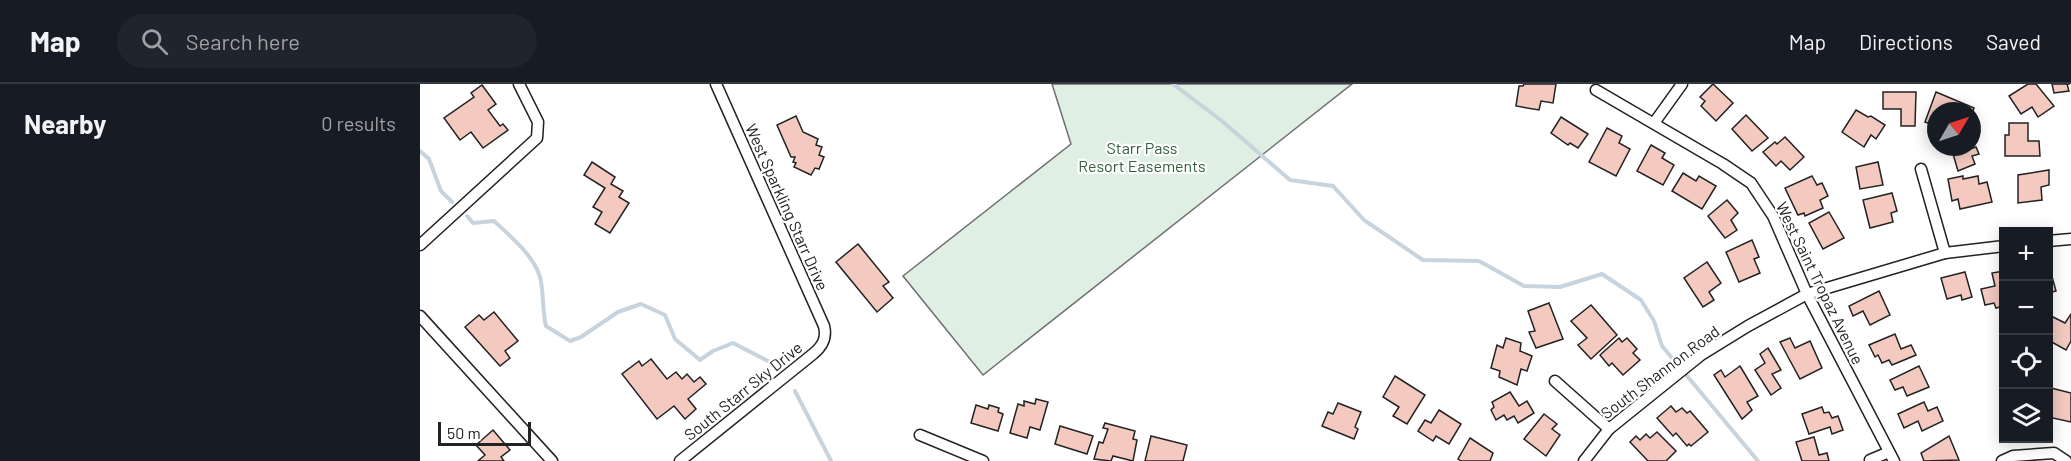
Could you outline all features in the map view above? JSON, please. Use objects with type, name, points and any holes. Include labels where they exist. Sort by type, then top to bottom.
[{"type":"street","points":[[420,245],[532,144],[538,133],[538,122],[519,84]]},
{"type":"street","name":"West Sparkling Starr Drive","points":[[716,84],[824,326],[826,334],[824,342]]},
{"type":"street","points":[[1654,123],[1682,84]]},
{"type":"street","name":"West Saint Tropaz Avenue","points":[[1596,90],[1724,164],[1751,183],[1773,216],[1807,294],[1892,457]]},
{"type":"street","points":[[1922,169],[1945,253]]},
{"type":"street","points":[[2053,241],[2071,239]]},
{"type":"street","name":"South Shannon Road","points":[[1584,461],[1609,429],[1701,355],[1807,294],[1945,253],[1999,247]]},
{"type":"street","points":[[420,316],[552,461]]},
{"type":"street","name":"South Starr Sky Drive","points":[[680,461],[813,354],[824,342]]},
{"type":"street","points":[[1555,381],[1609,429]]},
{"type":"street","points":[[920,435],[983,461]]},
{"type":"street","points":[[2002,461],[2013,456],[2054,453],[2066,461]]},
{"type":"street","points":[[1870,460],[1892,457]]},
{"type":"green space","name":"Starr Pass Resort Easements","points":[[1052,84],[1352,84],[983,375],[903,276],[1071,144]]},
{"type":"building","points":[[1556,84],[1553,103],[1541,101],[1539,110],[1516,106],[1519,86]]},
{"type":"building","points":[[1713,84],[1733,103],[1716,121],[1701,106],[1705,101],[1700,97]]},
{"type":"building","points":[[2028,84],[2036,84],[2054,106],[2038,117],[2032,107],[2021,114],[2009,96]]},
{"type":"building","points":[[2052,84],[2067,84],[2069,91],[2054,93]]},
{"type":"building","points":[[482,85],[496,104],[488,110],[500,126],[503,124],[508,130],[483,148],[471,132],[460,140],[444,118],[474,97],[471,93]]},
{"type":"building","points":[[1883,92],[1916,92],[1915,126],[1901,126],[1901,109],[1883,109]]},
{"type":"building","points":[[1936,92],[1960,102],[1932,102]]},
{"type":"building","points":[[1856,110],[1885,125],[1876,139],[1871,135],[1864,147],[1842,132]]},
{"type":"building","points":[[1746,115],[1768,138],[1752,151],[1732,129]]},
{"type":"building","points":[[796,116],[803,132],[818,139],[816,145],[822,147],[819,155],[824,157],[819,169],[815,168],[811,175],[794,167],[795,157],[791,157],[777,125]]},
{"type":"building","points":[[1561,117],[1588,134],[1578,148],[1570,143],[1568,145],[1551,133]]},
{"type":"building","points":[[2009,123],[2028,123],[2028,141],[2039,141],[2040,156],[2005,156],[2005,135],[2009,135]]},
{"type":"building","points":[[1607,128],[1622,136],[1619,143],[1630,149],[1616,176],[1589,162]]},
{"type":"building","points":[[1785,137],[1804,157],[1790,170],[1781,161],[1776,166],[1763,152]]},
{"type":"building","points":[[1651,145],[1665,153],[1662,158],[1674,165],[1663,185],[1637,171]]},
{"type":"building","points":[[1954,156],[1972,156],[1975,164],[1958,171]]},
{"type":"building","points":[[592,162],[615,177],[611,184],[623,191],[619,197],[629,203],[610,233],[595,224],[602,212],[593,207],[605,188],[584,175]]},
{"type":"building","points":[[1878,162],[1883,185],[1860,189],[1856,167]]},
{"type":"building","points":[[2049,170],[2049,185],[2041,187],[2042,200],[2018,203],[2018,175]]},
{"type":"building","points":[[1683,173],[1696,181],[1699,176],[1716,186],[1702,209],[1672,191]]},
{"type":"building","points":[[1812,176],[1817,185],[1822,183],[1828,196],[1820,200],[1823,208],[1805,216],[1804,213],[1798,215],[1785,188]]},
{"type":"building","points":[[1963,176],[1963,179],[1978,176],[1979,184],[1987,182],[1992,202],[1960,209],[1958,199],[1952,201],[1948,179]]},
{"type":"building","points":[[1892,193],[1897,211],[1891,213],[1893,222],[1870,228],[1863,200]]},
{"type":"building","points":[[1727,200],[1738,213],[1731,220],[1737,230],[1725,238],[1708,216]]},
{"type":"building","points":[[1829,212],[1844,238],[1823,249],[1809,223]]},
{"type":"building","points":[[1752,240],[1759,257],[1754,259],[1760,273],[1739,282],[1726,252]]},
{"type":"building","points":[[858,244],[889,282],[883,286],[893,298],[877,312],[836,262]]},
{"type":"building","points":[[1707,262],[1721,283],[1709,292],[1714,300],[1703,307],[1684,278]]},
{"type":"building","points":[[1965,272],[1972,297],[1962,300],[1961,295],[1947,299],[1941,278]]},
{"type":"building","points":[[1999,272],[1999,307],[1996,308],[1994,303],[1985,305],[1981,289],[1995,286],[1992,273]]},
{"type":"building","points":[[1879,291],[1890,315],[1870,325],[1863,311],[1853,316],[1849,306]]},
{"type":"building","points":[[1549,303],[1563,339],[1536,348],[1529,332],[1535,331],[1528,311]]},
{"type":"building","points":[[1591,305],[1617,335],[1591,359],[1578,345],[1587,338],[1571,321]]},
{"type":"building","points":[[494,312],[518,341],[505,351],[510,358],[500,366],[465,327],[479,315],[484,320]]},
{"type":"building","points":[[2071,314],[2071,341],[2066,350],[2053,343],[2053,317],[2065,323]]},
{"type":"building","points":[[1895,334],[1901,349],[1911,345],[1916,355],[1892,365],[1889,360],[1882,363],[1878,355],[1875,357],[1869,345]]},
{"type":"building","points":[[1506,338],[1521,343],[1520,351],[1532,356],[1527,371],[1521,369],[1517,385],[1499,377],[1500,371],[1491,368],[1497,345],[1503,348]]},
{"type":"building","points":[[1619,338],[1622,342],[1627,338],[1637,349],[1633,353],[1640,360],[1623,375],[1612,363],[1609,366],[1600,355]]},
{"type":"building","points":[[1790,338],[1795,348],[1810,341],[1822,368],[1800,379],[1780,342]]},
{"type":"building","points":[[1768,348],[1781,370],[1772,374],[1781,388],[1771,395],[1755,370],[1765,363],[1760,354]]},
{"type":"building","points":[[651,359],[667,379],[676,372],[682,379],[687,374],[694,382],[700,377],[706,384],[688,399],[696,409],[685,419],[674,406],[657,419],[622,374],[639,361],[642,366]]},
{"type":"building","points":[[1740,366],[1758,396],[1747,402],[1752,410],[1742,419],[1714,375],[1721,370],[1725,377]]},
{"type":"building","points":[[1919,366],[1929,387],[1907,396],[1903,387],[1895,390],[1890,380]]},
{"type":"building","points":[[1395,376],[1425,395],[1407,424],[1393,416],[1399,407],[1383,397]]},
{"type":"building","points":[[2053,388],[2071,393],[2071,422],[2053,418]]},
{"type":"building","points":[[1510,392],[1519,406],[1527,401],[1534,413],[1518,423],[1514,416],[1507,420],[1504,415],[1496,420],[1491,410],[1494,407],[1492,402]]},
{"type":"building","points":[[1036,399],[1048,402],[1040,430],[1030,427],[1027,438],[1010,433],[1018,404],[1024,406],[1024,401],[1035,404]]},
{"type":"building","points":[[1924,402],[1928,411],[1937,407],[1943,421],[1922,431],[1918,421],[1904,428],[1898,414]]},
{"type":"building","points":[[1338,403],[1361,412],[1355,427],[1358,429],[1354,439],[1322,426],[1328,412],[1333,414]]},
{"type":"building","points":[[976,405],[988,409],[989,405],[999,408],[998,412],[1003,414],[998,431],[971,423]]},
{"type":"building","points":[[1671,406],[1676,412],[1682,408],[1687,413],[1690,411],[1708,432],[1691,446],[1689,444],[1687,446],[1676,433],[1673,436],[1657,418]]},
{"type":"building","points":[[1822,407],[1824,413],[1829,412],[1832,418],[1838,416],[1843,430],[1832,434],[1830,427],[1809,434],[1802,414]]},
{"type":"building","points":[[1439,410],[1461,424],[1449,444],[1436,436],[1433,441],[1418,431],[1425,420],[1431,423]]},
{"type":"building","points":[[1544,414],[1557,424],[1552,429],[1560,435],[1546,456],[1524,439]]},
{"type":"building","points":[[1105,423],[1135,431],[1133,439],[1137,440],[1133,461],[1113,456],[1111,461],[1094,459],[1099,442],[1103,443],[1108,429],[1103,428]]},
{"type":"building","points":[[1060,426],[1093,436],[1087,454],[1055,444]]},
{"type":"building","points":[[493,430],[510,450],[501,457],[504,461],[478,461],[485,455],[476,445]]},
{"type":"building","points":[[1657,432],[1676,451],[1666,461],[1648,461],[1630,442],[1636,436],[1640,440],[1646,434],[1650,438]]},
{"type":"building","points":[[1151,436],[1187,445],[1183,461],[1145,461]]},
{"type":"building","points":[[1949,436],[1959,460],[1924,461],[1921,453]]},
{"type":"building","points":[[1814,437],[1819,455],[1827,453],[1829,461],[1802,461],[1796,442]]},
{"type":"building","points":[[1470,438],[1493,453],[1490,461],[1461,461],[1458,459]]},
{"type":"waterway","points":[[1173,84],[1222,121],[1290,180],[1333,186],[1364,220],[1423,260],[1479,261],[1524,286],[1560,287],[1602,274],[1641,300],[1654,321],[1662,346],[1758,461]]},
{"type":"waterway","points":[[420,151],[429,159],[441,191],[452,202]]},
{"type":"waterway","points":[[467,216],[473,223],[494,221],[525,252],[541,279],[546,326],[570,341],[581,337],[618,312],[641,304],[665,315],[675,339],[700,360],[713,351],[733,343],[768,361]]},
{"type":"waterway","points":[[795,391],[831,461]]}]
